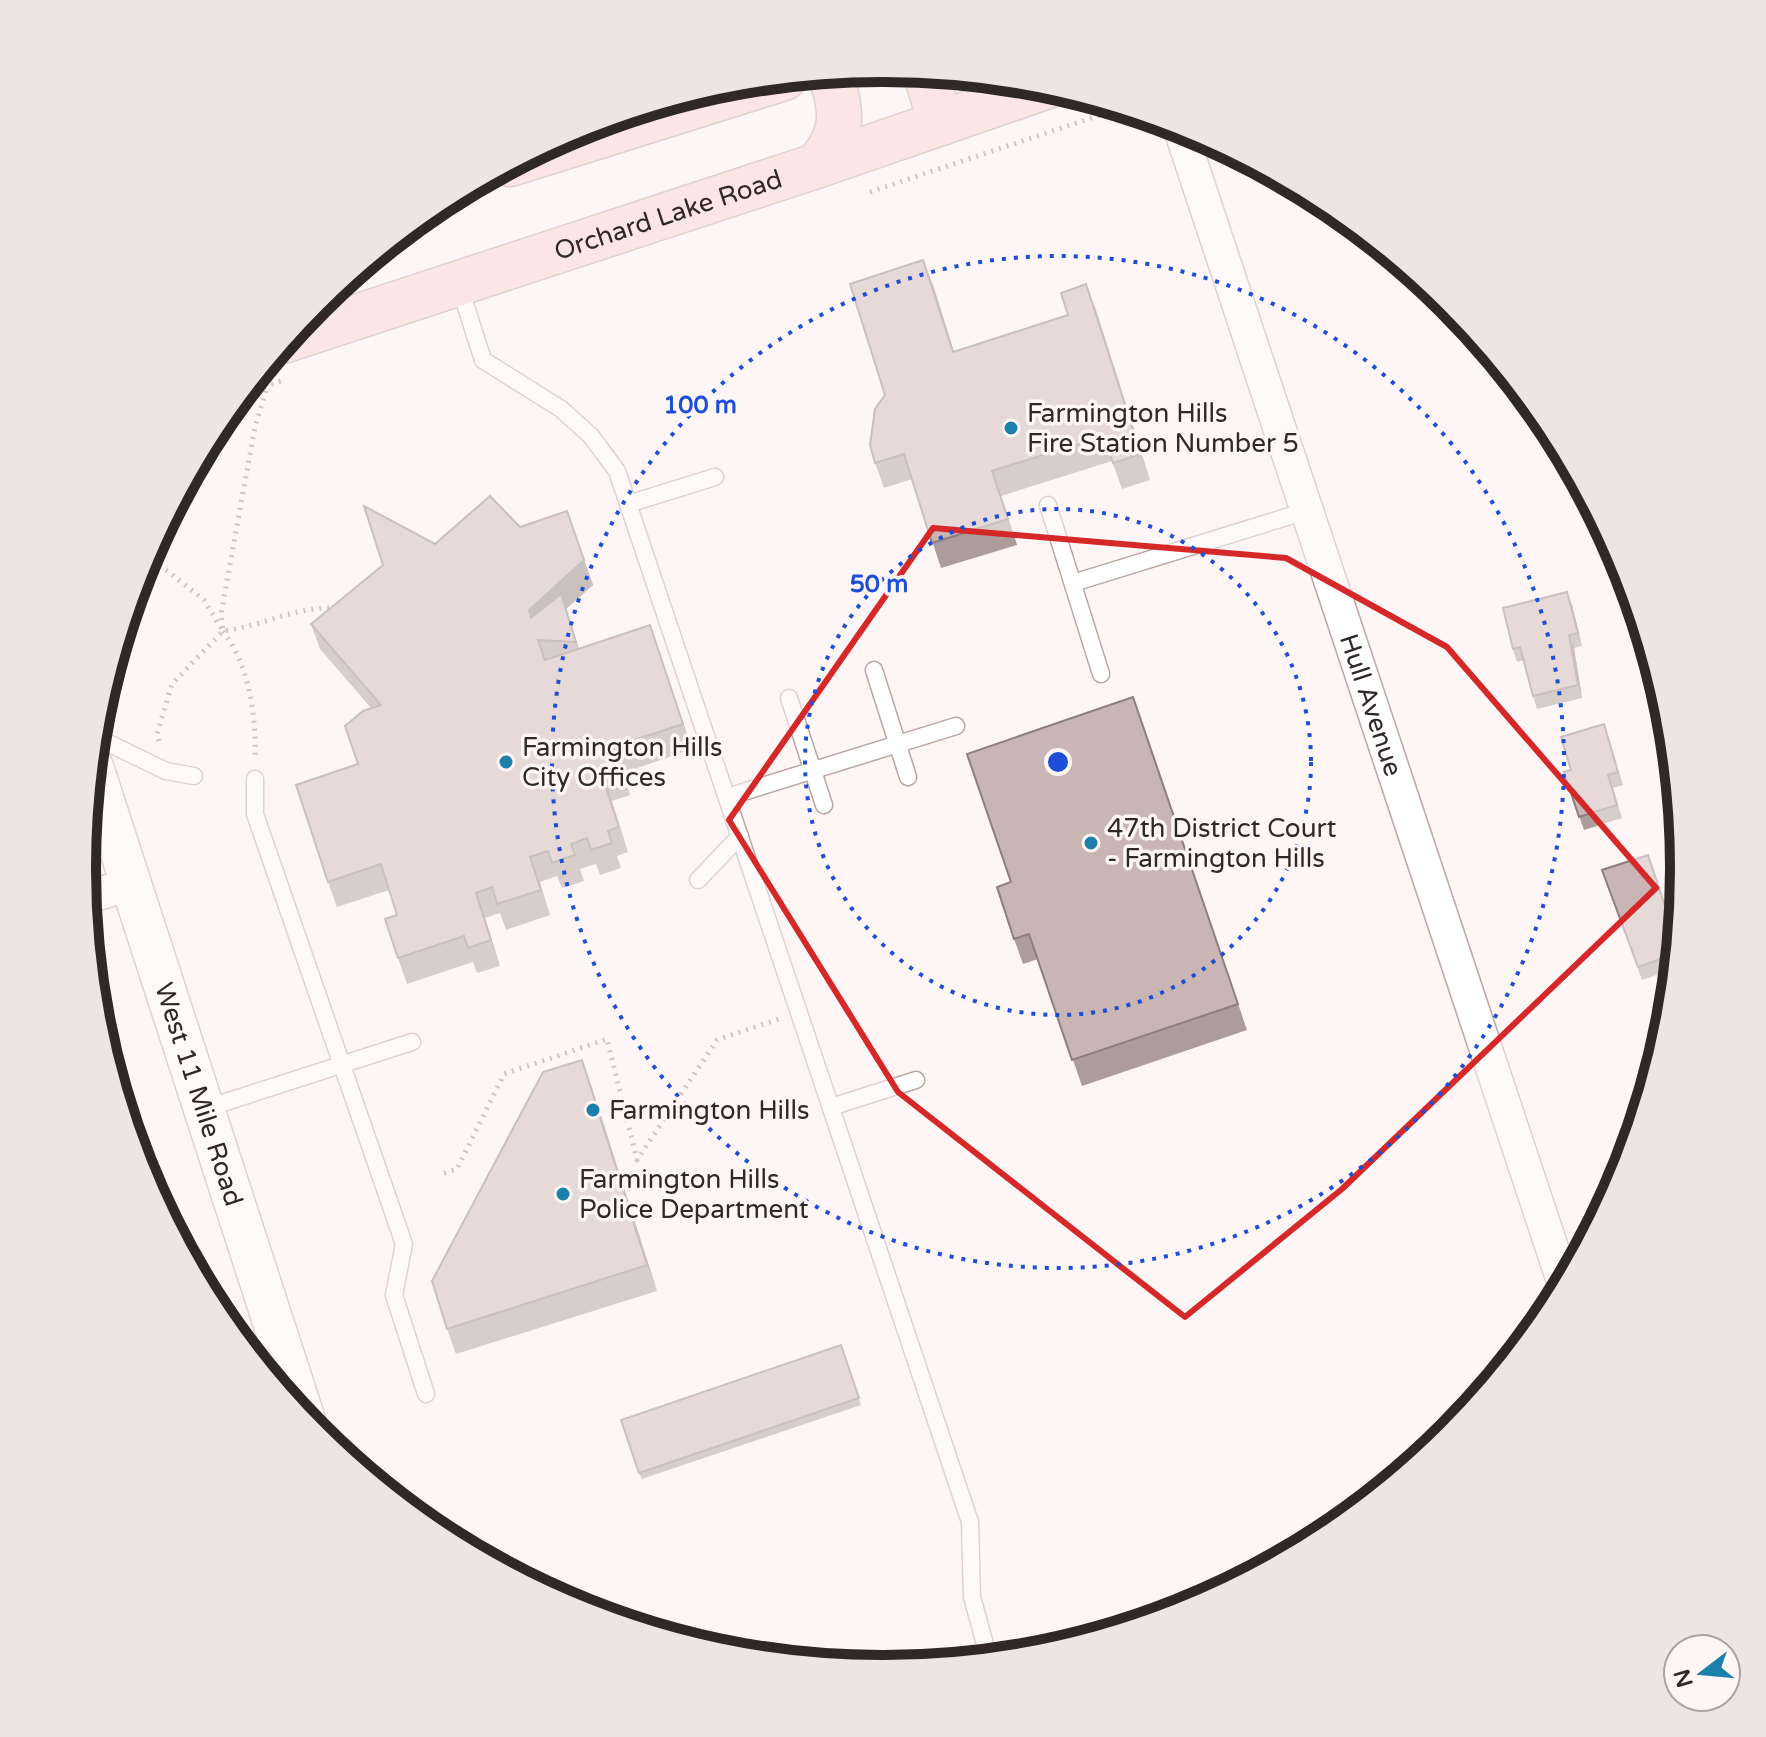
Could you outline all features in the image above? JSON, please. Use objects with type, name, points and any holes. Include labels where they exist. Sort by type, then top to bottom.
[{"type":"main road","points":[[816,166],[838,137],[842,119],[841,101],[834,84]]},
{"type":"main road","points":[[929,84],[941,123]]},
{"type":"main road","name":"Orchard Lake Road","points":[[308,333],[1022,95]]},
{"type":"street","name":"Hull Avenue","points":[[1184,142],[1559,1270]]},
{"type":"street","name":"West 11 Mile Road","points":[[101,790],[296,1391]]},
{"type":"street","points":[[97,894],[131,884]]},
{"type":"lane","points":[[458,283],[483,360],[561,409],[591,436],[617,471],[970,1522],[972,1597],[986,1648]]},
{"type":"lane","points":[[628,504],[715,477]]},
{"type":"lane","points":[[1048,505],[1101,674]]},
{"type":"lane","points":[[1073,583],[1306,511]]},
{"type":"lane","points":[[874,670],[908,777]]},
{"type":"lane","points":[[789,698],[824,805]]},
{"type":"lane","points":[[727,797],[956,726]]},
{"type":"lane","points":[[107,742],[166,771],[194,776]]},
{"type":"lane","points":[[255,779],[255,814],[404,1244],[394,1295],[426,1394]]},
{"type":"lane","points":[[698,880],[740,836]]},
{"type":"lane","points":[[204,1109],[412,1042]]},
{"type":"lane","points":[[831,1107],[916,1080]]},
{"type":"path","points":[[223,631],[221,614],[255,427],[268,386]]},
{"type":"path","points":[[158,564],[204,600],[244,673],[256,728],[255,779]]},
{"type":"path","points":[[166,771],[157,734],[172,684],[223,631],[314,607],[346,608]]},
{"type":"path","points":[[444,1173],[457,1169],[504,1074],[607,1039],[637,1160],[717,1040],[779,1018]]},
{"type":"highlighted area","points":[[933,528],[1286,558],[1447,647],[1656,888],[1342,1189],[1185,1317],[898,1092],[729,820]]},
{"type":"building","name":"Farmington Hills Fire Station Number 5","points":[[923,260],[953,352],[1068,315],[1061,293],[1086,284],[1141,454],[1113,463],[1104,436],[992,471],[1008,519],[932,543],[904,454],[875,463],[870,445],[875,409],[885,395],[850,284]]},
{"type":"building","name":"Farmington Hills City Offices","points":[[490,496],[520,527],[567,511],[584,560],[529,610],[531,618],[561,594],[576,642],[538,640],[545,660],[650,625],[683,724],[613,747],[621,770],[602,776],[619,827],[608,831],[612,843],[591,850],[587,838],[571,844],[575,855],[552,863],[548,851],[530,857],[541,890],[497,904],[492,887],[476,893],[491,940],[468,948],[464,936],[398,958],[385,919],[397,915],[381,864],[328,882],[296,785],[358,764],[345,726],[363,711],[381,705],[311,624],[383,565],[364,506],[435,544]]},
{"type":"building","points":[[1567,592],[1578,633],[1569,635],[1578,685],[1533,696],[1520,647],[1513,649],[1503,608]]},
{"type":"building","name":"47th District Court - Farmington Hills","points":[[1133,697],[1238,1004],[1072,1060],[1029,934],[1014,939],[997,887],[1011,882],[967,754]]},
{"type":"building","points":[[1604,724],[1618,772],[1608,775],[1617,805],[1579,817],[1564,772],[1571,770],[1561,737]]},
{"type":"building","points":[[1648,855],[1668,916],[1664,920],[1667,929],[1664,958],[1638,967],[1602,870]]},
{"type":"building","name":"Farmington Hills Police Department","points":[[582,1060],[647,1265],[447,1329],[432,1281],[543,1072]]},
{"type":"building","points":[[841,1345],[859,1398],[639,1473],[621,1420]]},
{"type":"place","name":"Farmington Hills Fire Station Number 5","points":[[1011,428]]},
{"type":"place","name":"Farmington Hills City Offices","points":[[506,762]]},
{"type":"place","name":"47th District Court - Farmington Hills","points":[[1091,843]]},
{"type":"place","name":"Farmington Hills","points":[[593,1110]]},
{"type":"place","name":"Farmington Hills Police Department","points":[[563,1194]]}]
